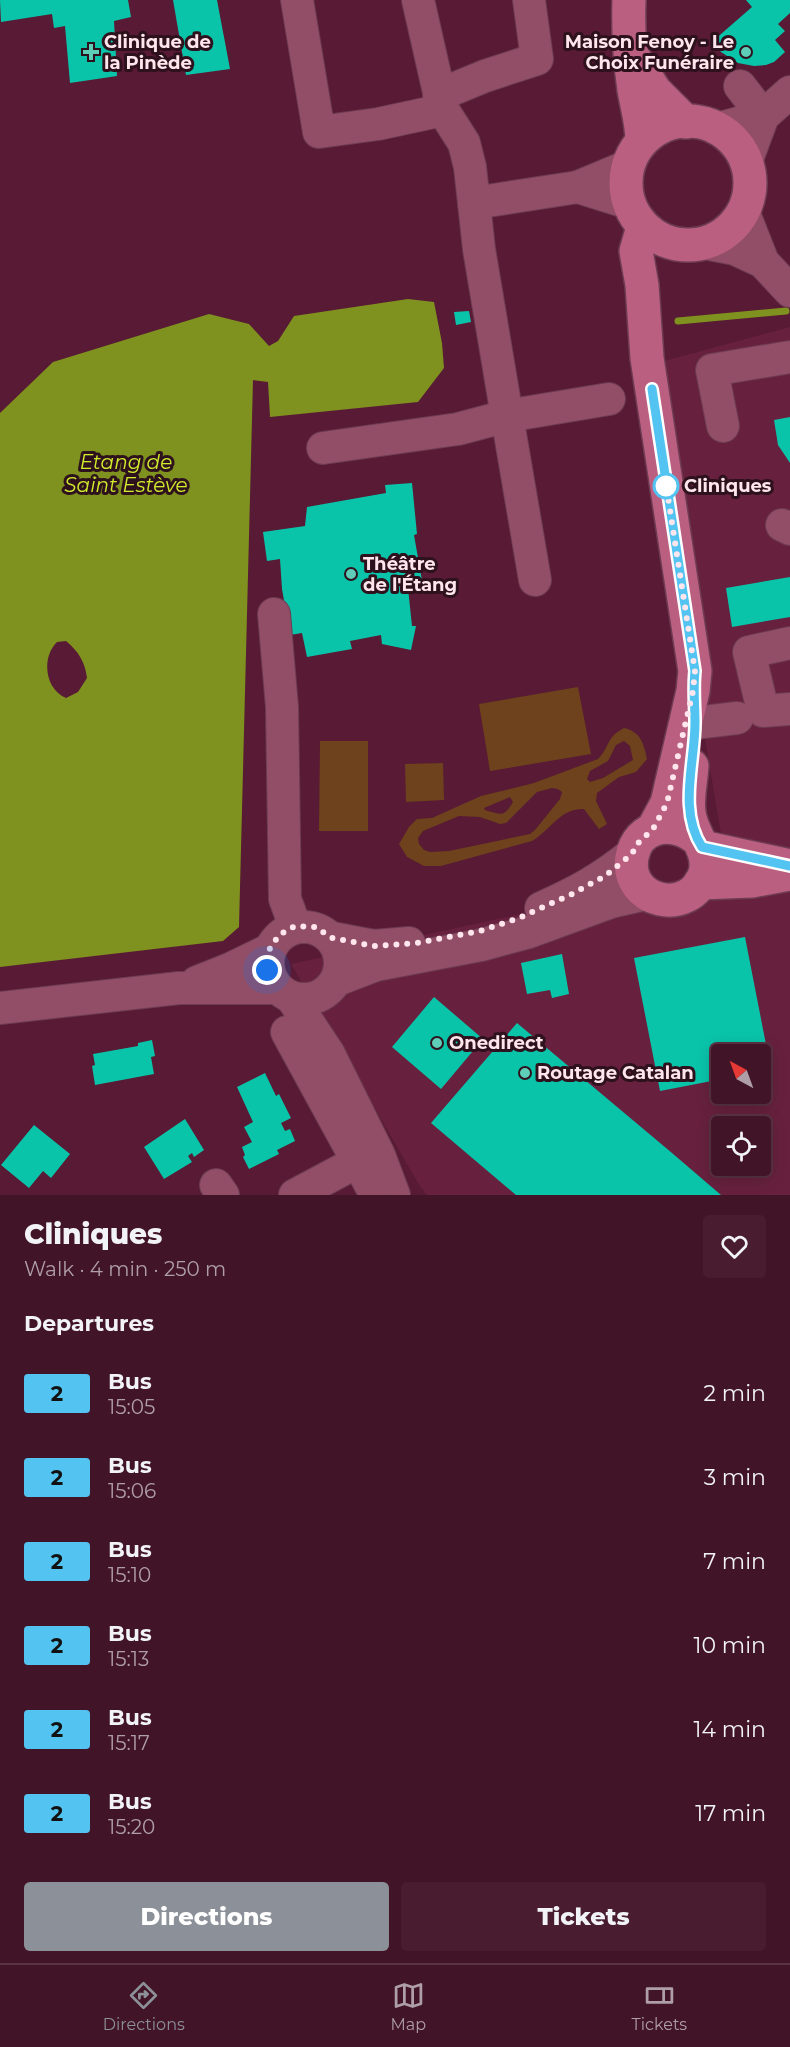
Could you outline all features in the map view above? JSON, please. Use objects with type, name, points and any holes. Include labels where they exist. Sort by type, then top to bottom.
[{"type":"main road","points":[[629,0],[628,22],[634,89],[642,126],[626,184],[636,215],[636,251],[642,285],[647,358],[695,671],[694,707],[689,812],[706,859],[705,871],[693,892],[670,901],[647,894],[639,886],[633,876],[632,854],[637,844],[653,829],[667,803],[694,707]]},
{"type":"main road","points":[[632,54],[655,91],[702,125],[734,143],[746,162],[749,178],[748,195],[743,211],[733,225],[720,236],[695,244],[664,262],[642,285]]},
{"type":"main road","points":[[635,154],[655,131],[670,124],[702,125]]},
{"type":"main road","points":[[636,215],[656,237],[670,243],[695,244]]},
{"type":"main road","points":[[653,829],[676,826],[687,830],[699,842],[790,866]]},
{"type":"main road","points":[[700,883],[752,881],[790,874]]},
{"type":"street","points":[[418,0],[441,102],[464,143],[470,167],[479,249],[535,580]]},
{"type":"street","points":[[299,10],[319,132],[378,124],[441,102],[485,76],[537,59],[529,0]]},
{"type":"street","points":[[740,86],[762,116]]},
{"type":"street","points":[[746,162],[762,116],[790,92]]},
{"type":"street","points":[[702,125],[762,116]]},
{"type":"street","points":[[474,203],[578,187],[635,154]]},
{"type":"street","points":[[578,187],[636,215]]},
{"type":"street","points":[[743,211],[763,262],[790,291]]},
{"type":"street","points":[[695,244],[735,249],[763,262]]},
{"type":"street","points":[[723,426],[712,370],[790,357]]},
{"type":"street","points":[[323,448],[458,429],[558,406],[609,399]]},
{"type":"street","points":[[274,614],[282,707],[285,899],[295,926]]},
{"type":"street","points":[[790,643],[749,652],[763,711],[790,709]]},
{"type":"street","points":[[694,707],[737,718]]},
{"type":"street","points":[[376,1195],[368,1159],[329,1054],[267,970],[269,950],[279,935],[295,926],[315,927],[332,938],[374,946],[416,943],[480,931],[519,918],[572,894],[605,876],[632,854]]},
{"type":"street","points":[[0,1008],[179,988],[284,993],[311,999],[333,985],[376,965],[481,945],[529,932],[611,902],[647,894]]},
{"type":"street","points":[[329,1054],[333,985],[341,958],[332,938]]},
{"type":"street","points":[[179,988],[232,968],[269,950]]},
{"type":"street","points":[[287,1032],[368,1159],[394,1195]]},
{"type":"street","points":[[295,1195],[368,1159]]},
{"type":"street","points":[[368,1159],[412,1195]]},
{"type":"shaded area","points":[[790,327],[790,1195],[427,1195],[291,964],[727,869],[642,367]]},
{"type":"shaded area","points":[[578,687],[591,754],[490,771],[479,704]]},
{"type":"shaded area","points":[[624,728],[634,732],[643,744],[647,759],[636,772],[619,777],[597,793],[596,801],[607,824],[599,829],[584,809],[576,810],[562,816],[532,841],[441,866],[424,866],[407,857],[399,844],[409,827],[417,819],[432,818],[481,796],[534,783],[598,759],[618,731]],"holes":[[[624,741],[630,746],[633,760],[603,778],[590,782],[587,779],[590,771],[608,761],[616,745]],[[552,788],[562,792],[560,799],[530,834],[449,851],[430,852],[424,850],[419,844],[418,838],[423,831],[459,816],[480,817],[500,824],[506,823],[537,792]],[[510,797],[513,802],[507,810],[499,814],[484,808]]]},
{"type":"shaded area","points":[[320,741],[368,741],[368,831],[319,831]]},
{"type":"shaded area","points":[[443,763],[444,800],[406,802],[405,764]]},
{"type":"water","name":"Etang de Saint Estève","points":[[408,299],[434,302],[444,368],[418,402],[270,417],[268,382],[253,380],[239,927],[223,941],[0,967],[0,413],[53,362],[209,314],[249,324],[269,346],[278,341],[294,316]],"holes":[[[66,641],[83,662],[87,678],[78,692],[66,698],[53,688],[47,664],[57,642]]]},
{"type":"building","name":"Clinique de la Pinède","points":[[0,0],[128,0],[131,17],[114,21],[117,76],[70,83],[65,26],[54,28],[52,14],[1,22]]},
{"type":"building","points":[[173,0],[217,0],[230,69],[186,75]]},
{"type":"building","points":[[746,0],[790,0],[790,13],[778,24],[785,31],[775,40],[785,52],[774,62],[754,66],[738,63],[721,52],[713,41],[752,7]]},
{"type":"building","points":[[469,311],[471,322],[456,325],[454,312]]},
{"type":"building","points":[[790,417],[790,463],[778,445],[774,420]]},
{"type":"building","name":"Théâtre de l'Étang","points":[[412,483],[417,534],[414,535],[423,586],[408,588],[412,626],[416,626],[411,650],[382,644],[381,635],[350,641],[352,649],[307,657],[302,633],[290,635],[282,589],[280,559],[267,561],[263,532],[305,526],[307,507],[386,493],[385,485]]},
{"type":"building","points":[[790,577],[790,617],[732,627],[726,588]]},
{"type":"building","points":[[745,937],[766,1044],[711,1044],[711,1081],[660,1091],[634,958]]},
{"type":"building","points":[[562,954],[569,994],[552,998],[550,990],[527,994],[521,963]]},
{"type":"building","name":"Onedirect","points":[[434,997],[483,1039],[441,1089],[392,1047]]},
{"type":"building","name":"Routage Catalan","points":[[517,1023],[721,1195],[516,1195],[431,1123]]},
{"type":"building","points":[[152,1040],[155,1056],[151,1057],[154,1074],[95,1085],[93,1054],[138,1046],[138,1043]]},
{"type":"building","points":[[265,1073],[276,1096],[279,1094],[291,1118],[281,1123],[285,1131],[290,1129],[295,1141],[277,1150],[279,1154],[249,1169],[243,1157],[245,1155],[242,1147],[252,1142],[244,1127],[253,1122],[237,1087]]},
{"type":"building","points":[[185,1119],[204,1150],[194,1157],[192,1153],[188,1156],[192,1162],[164,1179],[144,1147]]},
{"type":"building","points":[[34,1125],[70,1154],[51,1178],[43,1171],[29,1188],[1,1165]]},
{"type":"waterway","points":[[678,321],[786,311]]},
{"type":"bus line","name":"2","points":[[652,389],[695,671],[693,691],[695,723],[689,812],[696,838],[702,847],[790,866]]},
{"type":"place","name":"Clinique de la Pinède","points":[[91,52]]},
{"type":"place","name":"Maison Fenoy - Le Choix Funéraire","points":[[746,52]]},
{"type":"place","name":"Cliniques","points":[[666,486]]},
{"type":"place","name":"Théâtre de l'Étang","points":[[351,574]]},
{"type":"place","name":"Onedirect","points":[[437,1043]]},
{"type":"place","name":"Routage Catalan","points":[[525,1073]]},
{"type":"route","points":[[267,970],[269,950],[279,935],[295,926],[315,927],[332,938],[374,946],[416,943],[480,931],[519,918],[605,876],[632,854],[637,844],[653,829],[667,803],[673,781],[684,723],[693,691],[695,671],[665,478],[666,486]]}]
